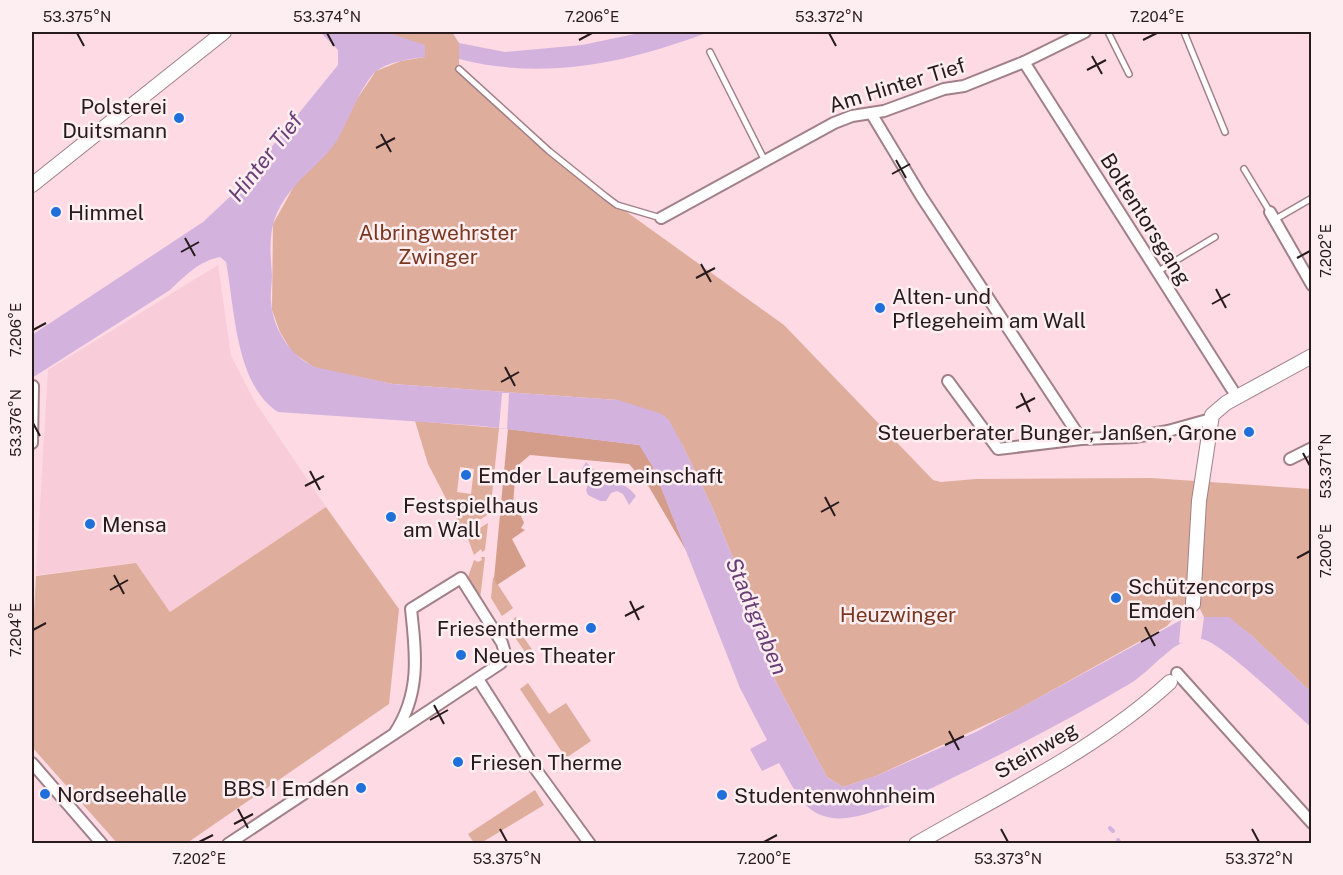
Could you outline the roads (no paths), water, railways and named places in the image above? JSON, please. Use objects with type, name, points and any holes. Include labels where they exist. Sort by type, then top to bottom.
[{"type":"street","points":[[32,184],[224,32]]},
{"type":"street","name":"Am Hinter Tief","points":[[661,218],[834,123],[852,116],[884,111],[944,89],[964,86],[1024,62],[1085,32]]},
{"type":"street","name":"Boltentorsgang","points":[[1024,62],[1236,397]]},
{"type":"street","points":[[870,113],[921,196],[1081,439]]},
{"type":"street","points":[[1272,216],[1311,285]]},
{"type":"street","points":[[1193,604],[1199,501],[1211,419],[1218,408],[1311,356]]},
{"type":"street","points":[[948,381],[998,449],[1081,439],[1135,437],[1211,419]]},
{"type":"street","points":[[32,443],[33,386]]},
{"type":"street","points":[[1290,459],[1311,448]]},
{"type":"street","points":[[228,843],[478,679],[501,663],[505,648],[461,578],[411,609],[417,647],[414,689],[407,710],[394,734]]},
{"type":"street","points":[[1174,677],[1311,823]]},
{"type":"street","name":"Steinweg","points":[[915,843],[1081,750],[1145,704],[1174,677]]},
{"type":"street","points":[[478,679],[534,767],[590,843]]},
{"type":"street","points":[[32,763],[102,843]]},
{"type":"lane","points":[[1108,32],[1129,74]]},
{"type":"lane","points":[[1184,32],[1225,132]]},
{"type":"lane","points":[[710,52],[765,162]]},
{"type":"lane","points":[[459,69],[549,151],[605,196],[618,205],[661,218]]},
{"type":"lane","points":[[1244,169],[1272,216],[1311,198]]},
{"type":"lane","points":[[1156,273],[1215,237]]},
{"type":"water","name":"Hinter Tief","points":[[320,32],[386,32],[425,45],[425,57],[391,64],[374,73],[362,91],[336,142],[293,188],[276,215],[271,240],[271,299],[275,322],[284,341],[298,356],[315,367],[393,384],[618,400],[662,414],[669,420],[682,444],[713,509],[749,597],[763,652],[777,684],[827,777],[843,787],[876,776],[976,732],[1181,620],[1204,617],[1229,617],[1311,692],[1311,727],[1225,652],[1212,643],[1202,639],[1193,639],[1174,647],[1131,683],[1092,706],[971,769],[879,810],[849,818],[826,817],[814,811],[802,800],[779,763],[762,771],[750,749],[767,740],[740,688],[653,467],[639,445],[482,426],[278,412],[264,399],[245,365],[235,323],[226,262],[220,257],[199,266],[170,290],[32,378],[32,335],[203,222],[235,192],[338,65],[338,50]]},
{"type":"water","points":[[644,32],[709,32],[647,52],[586,65],[523,68],[459,59],[459,43],[505,52],[582,45]]},
{"type":"water","points":[[586,462],[598,472],[631,490],[636,496],[629,505],[623,494],[617,491],[611,493],[606,501],[600,501],[588,495],[586,490],[590,478],[581,471]]},
{"type":"waterway","points":[[1110,828],[1113,831]]},
{"type":"waterway","points":[[1118,840],[1120,844]]},
{"type":"place","name":"Polsterei Duitsmann","points":[[179,118]]},
{"type":"place","name":"Himmel","points":[[56,212]]},
{"type":"place","name":"Alten- und Pflegeheim am Wall","points":[[880,308]]},
{"type":"place","name":"Steuerberater Bunger, Janßen, Grone","points":[[1249,432]]},
{"type":"place","name":"Emder Laufgemeinschaft","points":[[466,475]]},
{"type":"place","name":"Festspielhaus am Wall","points":[[391,517]]},
{"type":"place","name":"Mensa","points":[[90,524]]},
{"type":"place","name":"Schützencorps Emden","points":[[1116,598]]},
{"type":"place","name":"Friesentherme","points":[[591,628]]},
{"type":"place","name":"Neues Theater","points":[[461,655]]},
{"type":"place","name":"Friesen Therme","points":[[458,762]]},
{"type":"place","name":"BBS I Emden","points":[[361,788]]},
{"type":"place","name":"Nordseehalle","points":[[45,794]]},
{"type":"place","name":"Studentenwohnheim","points":[[722,795]]},
{"type":"park label","name":"Albringwehrster Zwinger","points":[[438,244]]},
{"type":"park label","name":"Heuzwinger","points":[[898,614]]},
{"type":"water label","name":"Stadtgraben","points":[[757,616]]}]
